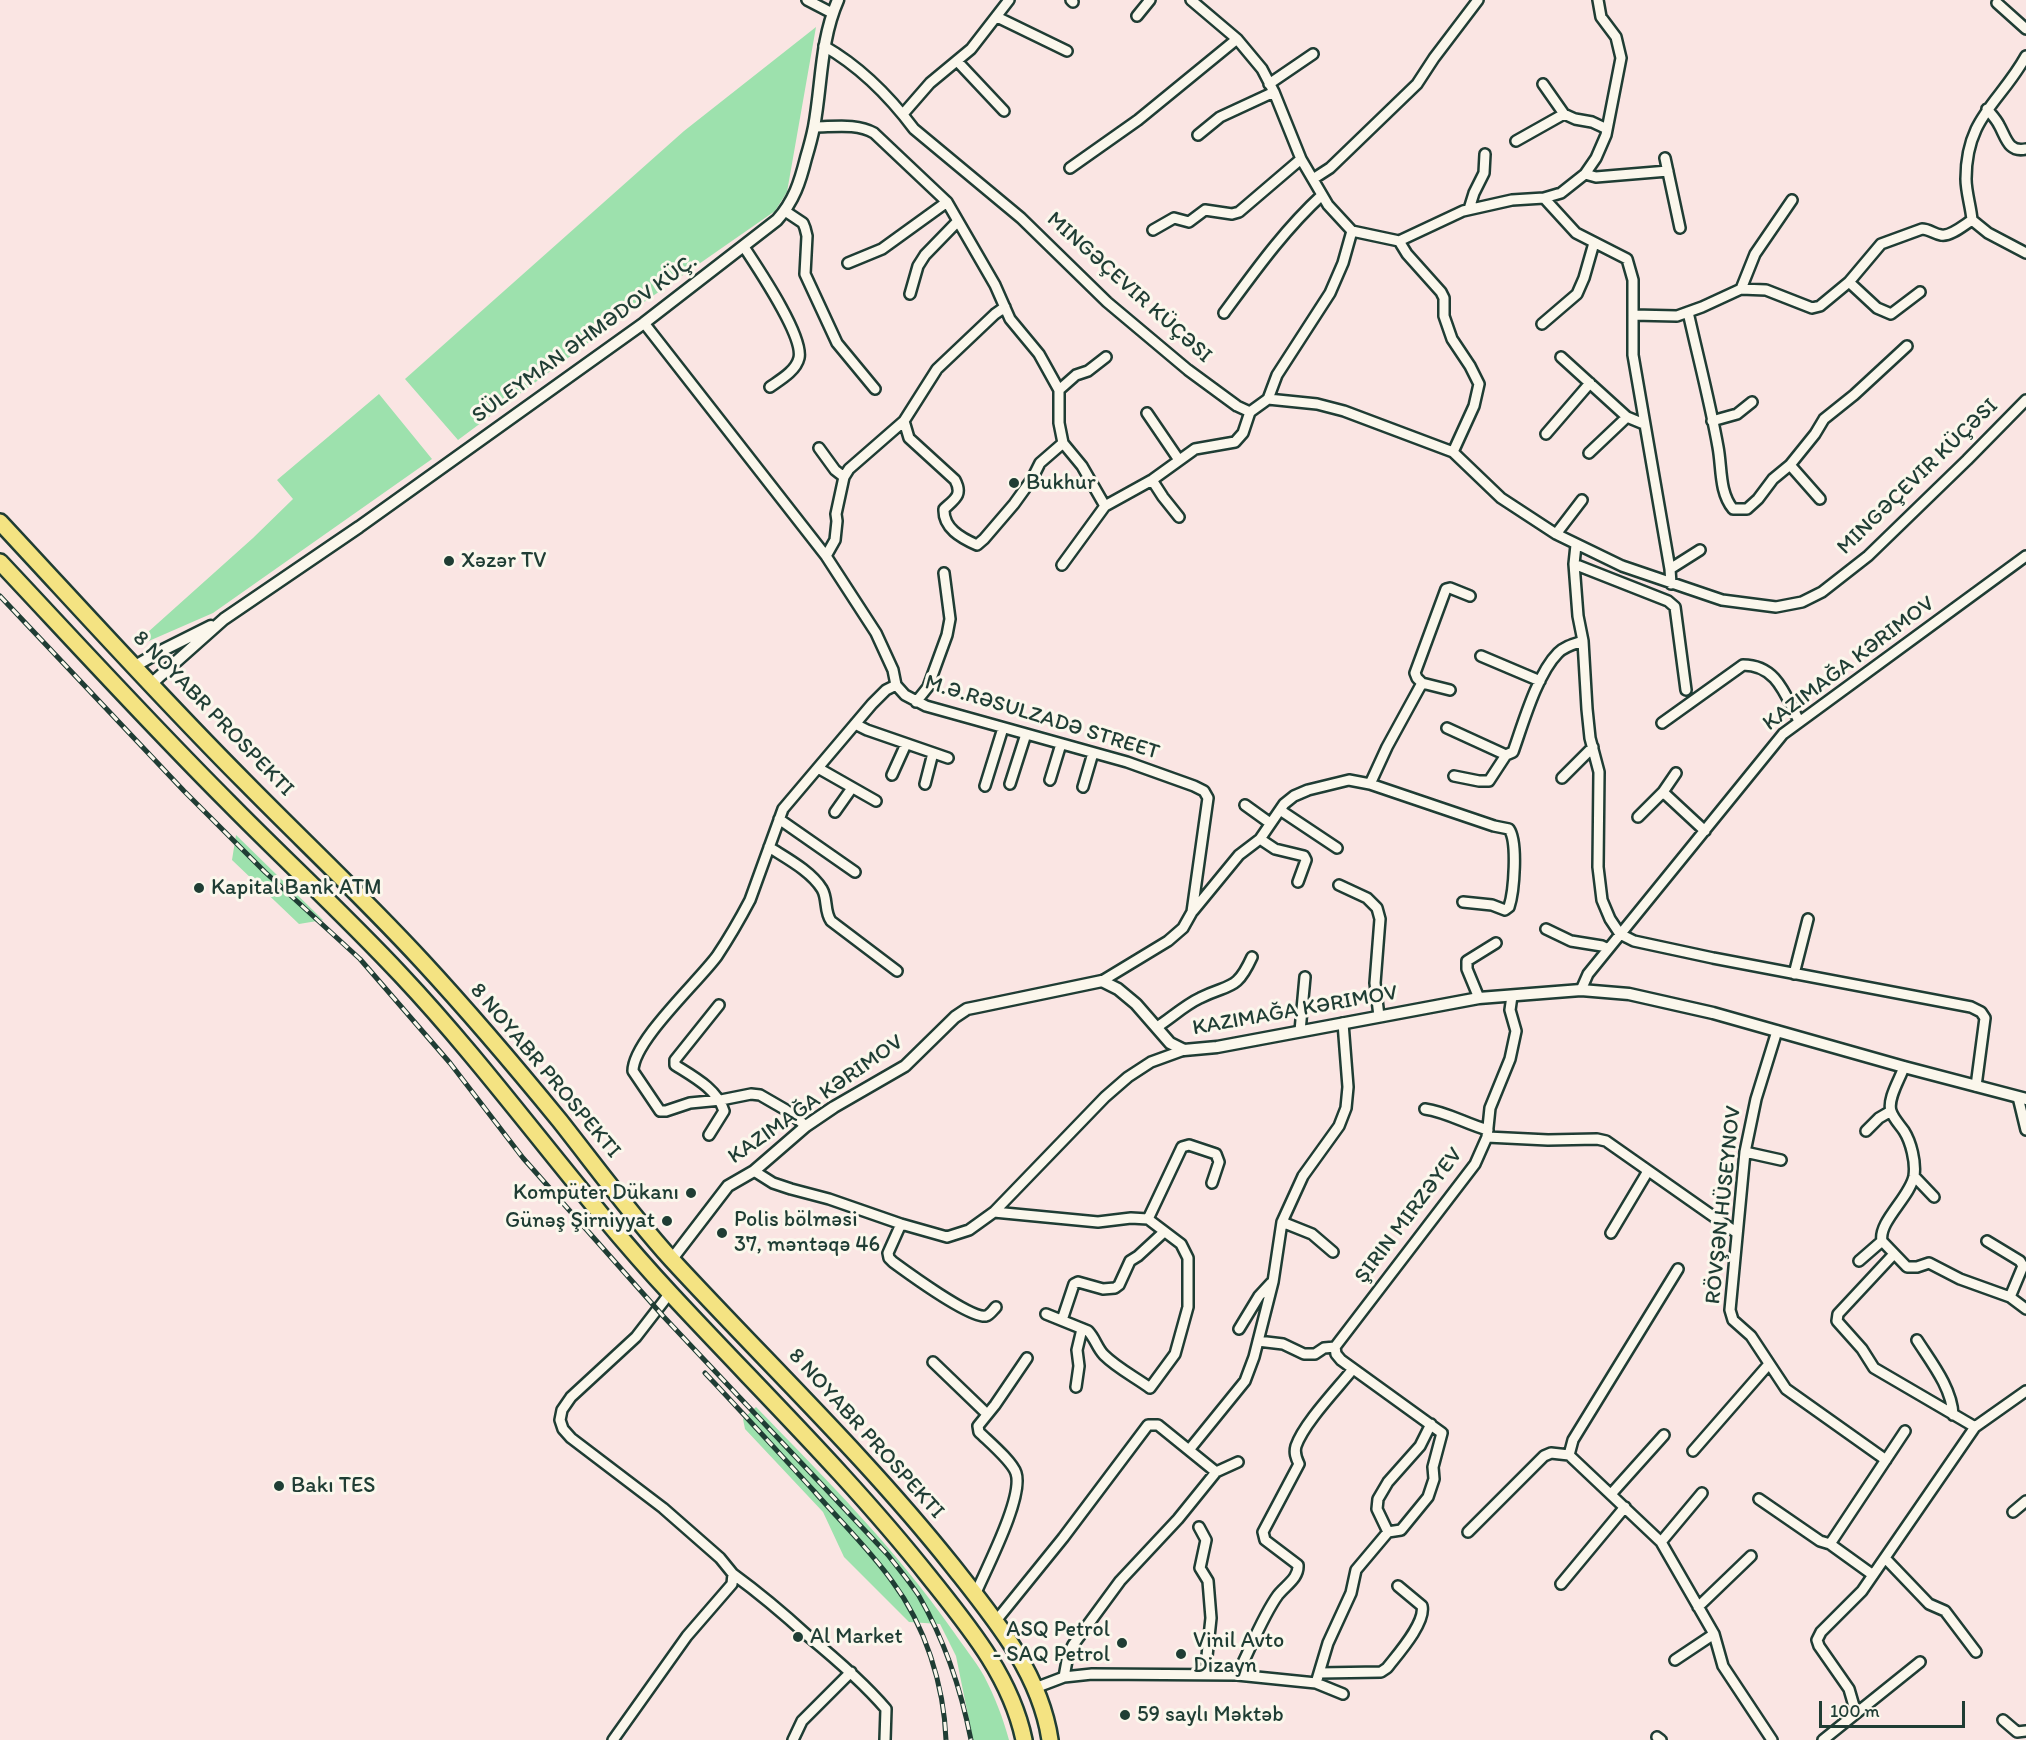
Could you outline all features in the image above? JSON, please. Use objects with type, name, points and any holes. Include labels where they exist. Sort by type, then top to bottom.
[{"type":"highway","name":"8 NOYABR PROSPEKTI","points":[[0,522],[243,781],[382,918],[428,967],[494,1041],[672,1259],[851,1447],[911,1514],[975,1595],[1016,1652],[1043,1708],[1050,1740]]},
{"type":"highway","name":"8 NOYABR PROSPEKTI","points":[[0,562],[225,800],[402,976],[475,1058],[601,1214],[670,1293],[816,1445],[898,1538],[958,1613],[993,1664],[1008,1691],[1024,1740]]},
{"type":"highway","points":[[114,684],[135,666]]},
{"type":"highway","points":[[131,702],[152,684]]},
{"type":"street","points":[[807,0],[832,13]]},
{"type":"street","name":"SÜLEYMAN ƏHMƏDOV KÜÇ.","points":[[224,619],[416,486],[644,322],[770,227],[786,211],[800,182],[814,127],[824,46],[832,13],[838,0]]},
{"type":"street","points":[[903,114],[930,83],[971,49],[1009,0]]},
{"type":"street","points":[[1137,16],[1150,0]]},
{"type":"street","points":[[1191,0],[1237,39],[1253,57],[1271,88],[1301,159],[1328,205],[1352,231],[1399,241],[1469,209],[1512,200],[1544,198],[1561,193],[1585,174],[1596,158],[1607,129],[1621,58],[1616,37],[1601,17],[1598,0]]},
{"type":"street","points":[[1313,179],[1330,168],[1417,84],[1434,57],[1478,0]]},
{"type":"street","points":[[1998,3],[2026,29]]},
{"type":"street","points":[[997,17],[1023,32],[1067,51]]},
{"type":"street","points":[[1070,168],[1138,120],[1237,39]]},
{"type":"street","name":"MINGƏÇEVIR KÜÇƏSI","points":[[824,46],[859,70],[903,114],[914,129],[1022,218],[1116,309],[1188,370],[1237,406],[1250,412]]},
{"type":"street","points":[[1198,135],[1220,117],[1271,88],[1313,54]]},
{"type":"street","points":[[2026,56],[1974,132],[1968,150],[1966,181],[1972,220],[1988,233],[2026,253]]},
{"type":"street","points":[[957,60],[1004,111]]},
{"type":"street","points":[[1543,84],[1564,114],[1607,129]]},
{"type":"street","points":[[1987,110],[1998,123],[2005,139],[2012,147],[2020,150],[2026,149]]},
{"type":"street","points":[[1516,141],[1564,114]]},
{"type":"street","points":[[814,127],[858,126],[866,128],[947,202],[995,285],[1010,319],[1039,354],[1059,390],[1059,423],[1063,443],[1082,466],[1105,506]]},
{"type":"street","points":[[1469,209],[1484,173],[1485,154]]},
{"type":"street","points":[[1665,158],[1680,228]]},
{"type":"street","points":[[1153,230],[1174,218],[1189,222],[1205,210],[1232,214],[1239,212],[1301,159]]},
{"type":"street","points":[[1585,174],[1596,177],[1668,171]]},
{"type":"street","points":[[1224,313],[1273,246],[1299,215],[1322,195]]},
{"type":"street","points":[[1544,198],[1576,234],[1627,259],[1633,280],[1633,355],[1671,584]]},
{"type":"street","points":[[1741,289],[1755,254],[1792,200]]},
{"type":"street","points":[[848,263],[882,249],[947,202]]},
{"type":"street","points":[[786,211],[803,223],[805,228],[807,236],[805,274],[837,343],[875,389]]},
{"type":"street","points":[[1634,315],[1677,316],[1741,289],[1766,290],[1812,308],[1820,306],[1849,282],[1881,244],[1888,240],[1922,229],[1940,236],[1945,235],[1972,220]]},
{"type":"street","points":[[910,294],[918,266],[925,255],[958,221]]},
{"type":"street","points":[[1062,565],[1105,506],[1152,480],[1195,448],[1235,442],[1243,433],[1250,412],[1268,399],[1277,375],[1330,293],[1343,263],[1352,231]]},
{"type":"street","points":[[1399,241],[1407,254],[1442,292],[1444,316],[1452,339],[1479,384],[1474,406],[1453,452]]},
{"type":"street","points":[[1542,324],[1577,294],[1594,243]]},
{"type":"street","points":[[744,247],[787,316],[799,348],[798,362],[791,371],[770,387]]},
{"type":"street","points":[[1849,282],[1877,308],[1891,314],[1920,292]]},
{"type":"street","points":[[826,556],[835,540],[836,514],[844,477],[849,469],[904,421],[938,369],[1005,307]]},
{"type":"street","points":[[1688,312],[1719,448],[1724,492],[1727,502],[1733,509],[1747,509],[1758,499],[1773,480],[1790,465],[1824,419],[1907,346]]},
{"type":"street","name":"M.Ə.RƏSULZADƏ STREET","points":[[644,322],[826,556],[876,633],[893,670],[896,685],[905,695],[916,702],[1127,762],[1204,791],[1208,798],[1192,912],[1183,928],[1168,941],[1102,981]]},
{"type":"street","points":[[1059,390],[1076,375],[1088,371],[1106,357]]},
{"type":"street","points":[[1561,357],[1628,417],[1644,424]]},
{"type":"street","points":[[1546,434],[1590,383]]},
{"type":"street","name":"MINGƏÇEVIR KÜÇƏSI","points":[[1268,399],[1344,411],[1453,452],[1501,498],[1556,534],[1622,566],[1722,600],[1776,606],[1802,602],[1822,592],[1868,556],[1897,530],[2026,399]]},
{"type":"street","points":[[1712,421],[1737,414],[1752,402]]},
{"type":"street","points":[[1147,413],[1179,460]]},
{"type":"street","points":[[1589,453],[1628,417]]},
{"type":"street","points":[[904,421],[909,438],[955,480],[960,488],[958,495],[944,509],[948,528],[977,545],[1014,504],[1032,479],[1040,463],[1063,443]]},
{"type":"street","points":[[819,448],[835,470],[844,477]]},
{"type":"street","points":[[1790,465],[1820,499]]},
{"type":"street","points":[[1152,480],[1179,517]]},
{"type":"street","points":[[1556,534],[1582,500]]},
{"type":"street","points":[[1576,545],[1574,564],[1583,641],[1587,709],[1599,772],[1599,867],[1602,900],[1620,934],[1634,941],[1971,1007],[1981,1012],[1985,1018],[1976,1086]]},
{"type":"street","points":[[1670,569],[1700,550]]},
{"type":"street","points":[[1581,990],[1588,974],[1783,734],[2026,556]]},
{"type":"street","points":[[1574,564],[1668,601],[1675,607],[1686,690]]},
{"type":"street","points":[[916,702],[928,687],[950,619],[944,573]]},
{"type":"street","points":[[1450,690],[1422,683],[1415,673],[1446,589],[1450,588],[1470,596]]},
{"type":"street","points":[[135,666],[224,619]]},
{"type":"street","points":[[152,684],[224,619]]},
{"type":"street","points":[[1454,776],[1489,781],[1506,755],[1513,752],[1540,681],[1558,653],[1566,647],[1583,641]]},
{"type":"street","points":[[1481,656],[1540,681]]},
{"type":"street","points":[[1662,723],[1743,665],[1761,667],[1775,677],[1799,721]]},
{"type":"street","points":[[1370,784],[1387,747],[1422,683]]},
{"type":"street","points":[[806,1126],[786,1110],[760,1095],[751,1094],[690,1103],[660,1111],[633,1071],[633,1064],[646,1040],[716,957],[750,900],[783,809],[855,724],[886,690],[896,685]]},
{"type":"street","points":[[855,724],[948,758]]},
{"type":"street","points":[[985,786],[1003,728]]},
{"type":"street","points":[[1447,728],[1506,755]]},
{"type":"street","points":[[1010,784],[1026,734]]},
{"type":"street","points":[[892,775],[906,744]]},
{"type":"street","points":[[1050,780],[1061,744]]},
{"type":"street","points":[[1562,778],[1593,747]]},
{"type":"street","points":[[925,784],[933,753]]},
{"type":"street","points":[[1083,787],[1093,753]]},
{"type":"street","points":[[818,768],[876,801]]},
{"type":"street","points":[[1638,817],[1663,792],[1676,773]]},
{"type":"street","points":[[1192,912],[1239,855],[1260,839],[1280,810],[1294,796],[1348,780],[1370,784],[1509,829],[1513,835],[1513,863],[1509,907],[1505,910],[1492,905],[1463,902]]},
{"type":"street","points":[[835,812],[852,788]]},
{"type":"street","points":[[1663,792],[1705,831]]},
{"type":"street","points":[[1245,805],[1270,824]]},
{"type":"street","points":[[1280,810],[1337,848]]},
{"type":"street","points":[[779,819],[855,872]]},
{"type":"street","points":[[1260,839],[1275,849],[1304,856],[1306,860],[1298,882]]},
{"type":"street","points":[[769,847],[809,875],[821,887],[825,895],[827,914],[831,921],[897,971]]},
{"type":"street","points":[[1339,885],[1367,898],[1377,908],[1380,919],[1375,983],[1379,1016]]},
{"type":"street","points":[[1794,974],[1808,918]]},
{"type":"street","points":[[1546,929],[1571,941],[1608,949]]},
{"type":"street","points":[[1479,998],[1467,969],[1467,961],[1496,943]]},
{"type":"street","points":[[1157,1027],[1198,999],[1236,984],[1244,976],[1252,957]]},
{"type":"street","points":[[1300,1031],[1305,977]]},
{"type":"street","points":[[672,1259],[728,1185],[754,1171],[806,1126],[834,1107],[905,1066],[955,1017],[968,1010],[1102,981],[1118,989],[1136,1004],[1170,1043],[1184,1050]]},
{"type":"street","points":[[754,1171],[773,1183],[791,1190],[829,1198],[901,1224],[947,1237],[969,1230],[994,1212],[1105,1097],[1128,1077],[1151,1062],[1184,1050],[1216,1047],[1479,998],[1581,990],[1629,994],[1713,1013],[2022,1098],[2026,1131]]},
{"type":"street","name":"ŞIRIN MIRZƏYEV","points":[[1335,1347],[1475,1164],[1488,1133],[1490,1108],[1510,1059],[1516,1031],[1510,1010],[1512,996]]},
{"type":"street","points":[[709,1135],[724,1111],[721,1100],[698,1080],[675,1065],[675,1060],[719,1005]]},
{"type":"street","points":[[1189,1450],[1245,1381],[1254,1357],[1273,1281],[1282,1222],[1303,1176],[1339,1126],[1346,1108],[1348,1087],[1343,1023]]},
{"type":"street","name":"RÖVŞƏN HÜSEYNOV","points":[[1777,1031],[1756,1099],[1745,1152],[1730,1310],[1732,1320],[1751,1336],[1786,1389],[1886,1460]]},
{"type":"street","points":[[1859,1261],[1881,1241],[1882,1230],[1909,1189],[1914,1176],[1911,1150],[1906,1135],[1891,1111],[1891,1101],[1904,1067]]},
{"type":"street","points":[[1425,1108],[1441,1111],[1488,1133],[1548,1140],[1597,1139],[1606,1141],[1737,1233]]},
{"type":"street","points":[[1866,1131],[1891,1111]]},
{"type":"street","points":[[1148,1219],[1182,1147],[1189,1145],[1216,1155],[1219,1162],[1212,1183]]},
{"type":"street","points":[[1745,1152],[1781,1160]]},
{"type":"street","points":[[1611,1233],[1648,1171]]},
{"type":"street","points":[[1914,1176],[1935,1197]]},
{"type":"street","points":[[994,1212],[1098,1222],[1131,1218],[1148,1219],[1181,1244],[1188,1258],[1188,1307],[1175,1354],[1150,1388],[1102,1353],[1093,1336],[1046,1314]]},
{"type":"street","points":[[1282,1222],[1312,1234],[1333,1252]]},
{"type":"street","points":[[901,1224],[888,1253],[893,1262],[968,1311],[984,1317],[996,1307]]},
{"type":"street","points":[[1062,1320],[1074,1284],[1078,1282],[1103,1289],[1115,1288],[1119,1285],[1130,1261],[1164,1232]]},
{"type":"street","points":[[1881,1241],[1907,1267],[1929,1263],[1960,1279],[2010,1297],[2026,1309]]},
{"type":"street","points":[[1987,1241],[2020,1261],[2023,1266],[2010,1297]]},
{"type":"street","points":[[1893,1255],[1838,1314],[1837,1321],[1862,1349],[1874,1368],[1975,1427]]},
{"type":"street","points":[[1569,1455],[1573,1440],[1678,1269]]},
{"type":"street","points":[[1239,1329],[1259,1296],[1273,1281]]},
{"type":"street","points":[[670,1293],[636,1336],[572,1397],[562,1410],[560,1420],[563,1429],[571,1438],[663,1508],[720,1558],[733,1574],[850,1672],[886,1709],[885,1740]]},
{"type":"street","points":[[1076,1387],[1079,1366],[1077,1350],[1082,1329]]},
{"type":"street","points":[[1917,1340],[1953,1402],[1953,1415]]},
{"type":"street","points":[[1258,1341],[1282,1344],[1304,1354],[1315,1354],[1324,1348],[1335,1347],[1336,1354],[1353,1369],[1442,1433],[1433,1467],[1434,1479],[1428,1497],[1401,1530],[1388,1532],[1356,1570],[1351,1593],[1328,1643],[1316,1683]]},
{"type":"street","points":[[975,1595],[1014,1503],[1018,1482],[1016,1471],[979,1432],[978,1426],[1027,1358]]},
{"type":"street","points":[[933,1362],[987,1414]]},
{"type":"street","points":[[1693,1450],[1769,1364]]},
{"type":"street","points":[[1238,1675],[1274,1601],[1299,1570],[1298,1565],[1265,1540],[1263,1532],[1299,1464],[1295,1455],[1296,1446],[1308,1426],[1353,1369]]},
{"type":"street","points":[[1856,1713],[1849,1689],[1819,1646],[1817,1640],[1821,1632],[1862,1591],[1975,1427],[2026,1390]]},
{"type":"street","points":[[1388,1532],[1377,1509],[1378,1499],[1388,1482],[1420,1446],[1431,1424]]},
{"type":"street","points":[[995,1622],[1063,1538],[1148,1425],[1158,1425],[1216,1472]]},
{"type":"street","points":[[1830,1544],[1905,1431]]},
{"type":"street","points":[[1612,1493],[1664,1435]]},
{"type":"street","points":[[1468,1532],[1544,1456],[1551,1453],[1569,1455],[1612,1493],[1661,1542],[1714,1634],[1723,1666],[1772,1740]]},
{"type":"street","points":[[1064,1677],[1068,1655],[1073,1645],[1120,1581],[1178,1519],[1216,1472],[1238,1462]]},
{"type":"street","points":[[1661,1542],[1702,1492]]},
{"type":"street","points":[[1760,1499],[1874,1575]]},
{"type":"street","points":[[2013,1512],[2026,1501]]},
{"type":"street","points":[[1561,1584],[1625,1507]]},
{"type":"street","points":[[1198,1527],[1206,1540],[1200,1568],[1208,1581],[1211,1618],[1205,1675]]},
{"type":"street","points":[[1698,1607],[1751,1556]]},
{"type":"street","points":[[1885,1558],[1929,1604],[1945,1611],[1976,1652]]},
{"type":"street","points":[[613,1740],[687,1636],[732,1584],[733,1574]]},
{"type":"street","points":[[1319,1673],[1381,1672],[1387,1668],[1419,1624],[1424,1610],[1398,1586]]},
{"type":"street","points":[[1675,1660],[1714,1634]]},
{"type":"street","points":[[1823,1740],[1920,1662]]},
{"type":"street","points":[[793,1740],[802,1721],[850,1672]]},
{"type":"street","points":[[1035,1688],[1064,1677],[1092,1674],[1238,1675],[1316,1683],[1342,1694]]},
{"type":"street","points":[[2003,1720],[2017,1732],[2026,1731]]},
{"type":"green space","points":[[816,27],[787,192],[775,211],[627,314],[458,440],[405,379],[684,131]]},
{"type":"green space","points":[[379,394],[432,459],[213,613],[142,644],[138,641],[293,499],[277,480]]},
{"type":"green space","points":[[236,835],[323,920],[299,924],[232,860]]},
{"type":"green space","points":[[756,1407],[859,1515],[931,1601],[984,1676],[1009,1740],[973,1740],[956,1656],[940,1624],[909,1622],[844,1557],[823,1512],[745,1429],[743,1419]]},
{"type":"railway","points":[[0,596],[184,791],[265,872],[360,959],[450,1063],[523,1158],[663,1316],[888,1555],[919,1596],[937,1630],[957,1684],[971,1740]]},
{"type":"railway","points":[[705,1373],[864,1546],[904,1598],[931,1656],[941,1698],[946,1740]]},
{"type":"place","name":"Bukhur","points":[[1014,483]]},
{"type":"place","name":"Xəzər TV","points":[[449,561]]},
{"type":"place","name":"Kapital Bank ATM","points":[[199,888]]},
{"type":"place","name":"Kompüter Dükanı","points":[[691,1193]]},
{"type":"place","name":"Günəş Şirniyyat","points":[[667,1221]]},
{"type":"place","name":"Polis bölməsi 37, məntəqə 46","points":[[722,1233]]},
{"type":"place","name":"Bakı TES","points":[[279,1486]]},
{"type":"place","name":"Al Market","points":[[798,1637]]},
{"type":"place","name":"ASQ Petrol - SAQ Petrol","points":[[1122,1643]]},
{"type":"place","name":"Vinil Avto Dizayn","points":[[1181,1654]]},
{"type":"place","name":"59 saylı Məktəb","points":[[1125,1715]]}]
